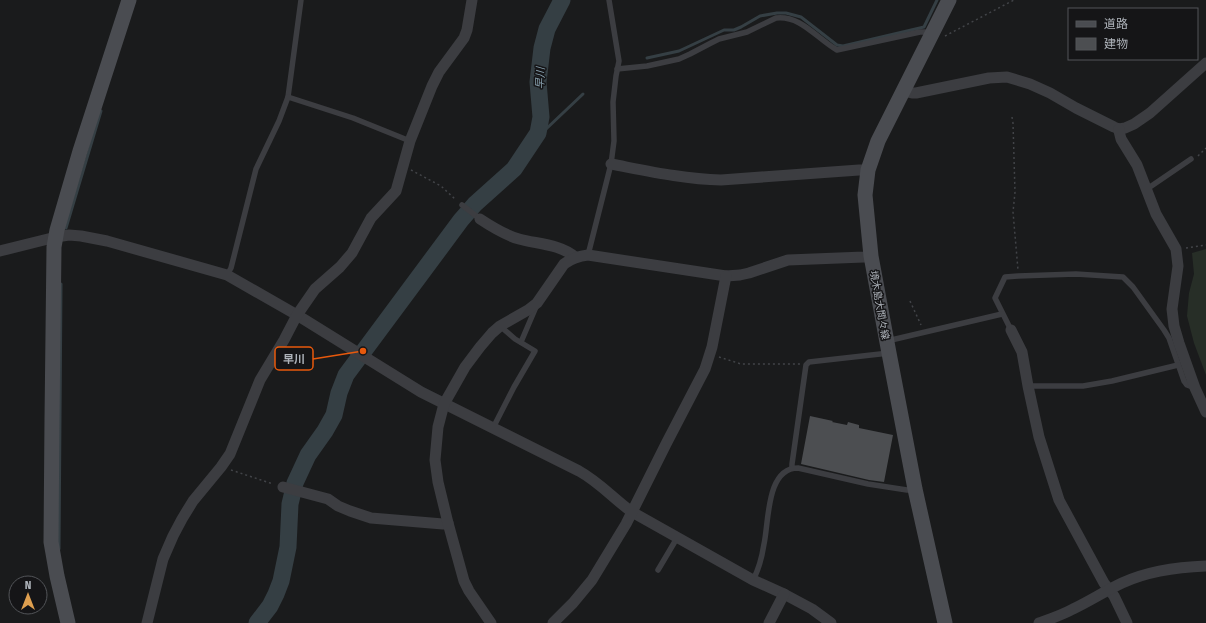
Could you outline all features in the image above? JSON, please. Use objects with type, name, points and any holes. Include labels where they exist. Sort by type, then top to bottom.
[{"type":"main road","points":[[68,623],[51,542],[54,254],[56,237],[80,151],[129,0]]},
{"type":"main road","name":"境木島大間々線","points":[[945,623],[915,489],[888,347],[871,256],[865,195],[868,170],[883,130],[949,0]]},
{"type":"street","points":[[147,623],[163,559],[173,536],[193,501],[230,454],[260,380],[297,315],[315,289],[352,253],[371,218],[396,191],[410,141],[432,86],[439,72],[464,38],[467,30],[472,0]]},
{"type":"street","points":[[903,90],[916,93],[989,78],[1008,78],[1030,84],[1050,93],[1082,112],[1119,129],[1134,124],[1150,113],[1206,63]]},
{"type":"street","points":[[1119,129],[1121,139],[1138,165],[1154,209],[1176,249],[1178,266],[1172,304],[1173,318],[1179,343],[1195,388],[1206,412]]},
{"type":"street","points":[[611,164],[685,178],[707,180],[868,170]]},
{"type":"street","points":[[480,219],[511,236],[566,251],[575,257]]},
{"type":"street","points":[[0,251],[56,237],[81,236],[107,241],[227,275],[297,315],[421,392],[587,476],[632,512],[753,580],[812,609],[831,623]]},
{"type":"street","points":[[490,623],[468,591],[464,581],[438,482],[435,460],[438,427],[444,404],[465,367],[492,333],[500,326],[537,303],[564,264],[575,257],[588,255],[726,276],[745,274],[792,260],[864,258],[871,256]]},
{"type":"street","points":[[553,623],[573,603],[592,580],[626,524],[705,369],[726,276]]},
{"type":"street","points":[[1011,330],[1022,352],[1039,437],[1059,500],[1127,623]]},
{"type":"street","points":[[283,487],[328,499],[338,506],[372,518],[443,524],[448,523]]},
{"type":"street","points":[[1039,623],[1073,609],[1109,589],[1130,580],[1153,573],[1181,568],[1206,566]]},
{"type":"street","points":[[769,623],[784,594]]},
{"type":"lane","points":[[227,275],[231,268],[256,169],[279,121],[288,97],[301,0]]},
{"type":"lane","points":[[588,255],[611,164],[614,141],[613,102],[619,61],[609,0]]},
{"type":"lane","points":[[618,69],[647,66],[679,59],[719,39],[747,32],[780,17],[786,17],[798,22],[837,50],[920,32],[926,32],[930,37]]},
{"type":"lane","points":[[288,97],[353,118],[410,141]]},
{"type":"lane","points":[[1147,189],[1190,159]]},
{"type":"lane","points":[[462,205],[480,219]]},
{"type":"lane","points":[[1011,330],[995,298],[1005,277],[1076,274],[1123,276],[1134,287],[1164,330],[1169,338],[1178,365],[1187,385],[1195,388]]},
{"type":"lane","points":[[521,342],[537,303]]},
{"type":"lane","points":[[792,468],[806,365],[809,362],[888,347],[925,332],[1002,314]]},
{"type":"lane","points":[[493,428],[514,387],[536,351],[500,326]]},
{"type":"lane","points":[[1028,386],[1083,386],[1112,381],[1178,365]]},
{"type":"lane","points":[[753,580],[757,573],[762,554],[773,488],[782,475],[792,468],[798,468],[875,485],[907,490],[915,489]]},
{"type":"lane","points":[[658,570],[677,538]]},
{"type":"path","points":[[930,37],[938,40],[1014,0]]},
{"type":"path","points":[[1012,117],[1015,192],[1013,212],[1018,276]]},
{"type":"path","points":[[1190,159],[1200,154],[1206,148]]},
{"type":"path","points":[[402,166],[441,186],[462,205]]},
{"type":"path","points":[[1176,249],[1206,245]]},
{"type":"path","points":[[910,301],[925,332]]},
{"type":"path","points":[[709,356],[720,357],[742,364],[798,363],[806,365]]},
{"type":"path","points":[[221,467],[283,487]]},
{"type":"shaded area","points":[[1206,249],[1206,375],[1194,343],[1187,316],[1189,293],[1194,274],[1192,253]]},
{"type":"building","points":[[810,416],[847,425],[848,422],[859,425],[859,428],[893,435],[884,482],[869,480],[801,464]]},
{"type":"waterway","name":"早川","points":[[257,623],[270,606],[281,581],[288,547],[290,504],[295,483],[308,455],[334,415],[339,393],[346,375],[461,220],[475,204],[514,169],[538,133],[541,117],[538,82],[542,48],[547,29],[562,0]]},
{"type":"waterway","points":[[647,58],[679,51],[724,30],[734,30],[741,27],[760,16],[777,13],[786,13],[801,17],[837,45],[843,46],[924,27],[937,0]]},
{"type":"waterway","points":[[538,133],[545,130],[583,94]]},
{"type":"waterway","points":[[66,228],[101,111]]},
{"type":"waterway","points":[[59,549],[61,284]]},
{"type":"place","name":"早川","points":[[363,351]]}]
